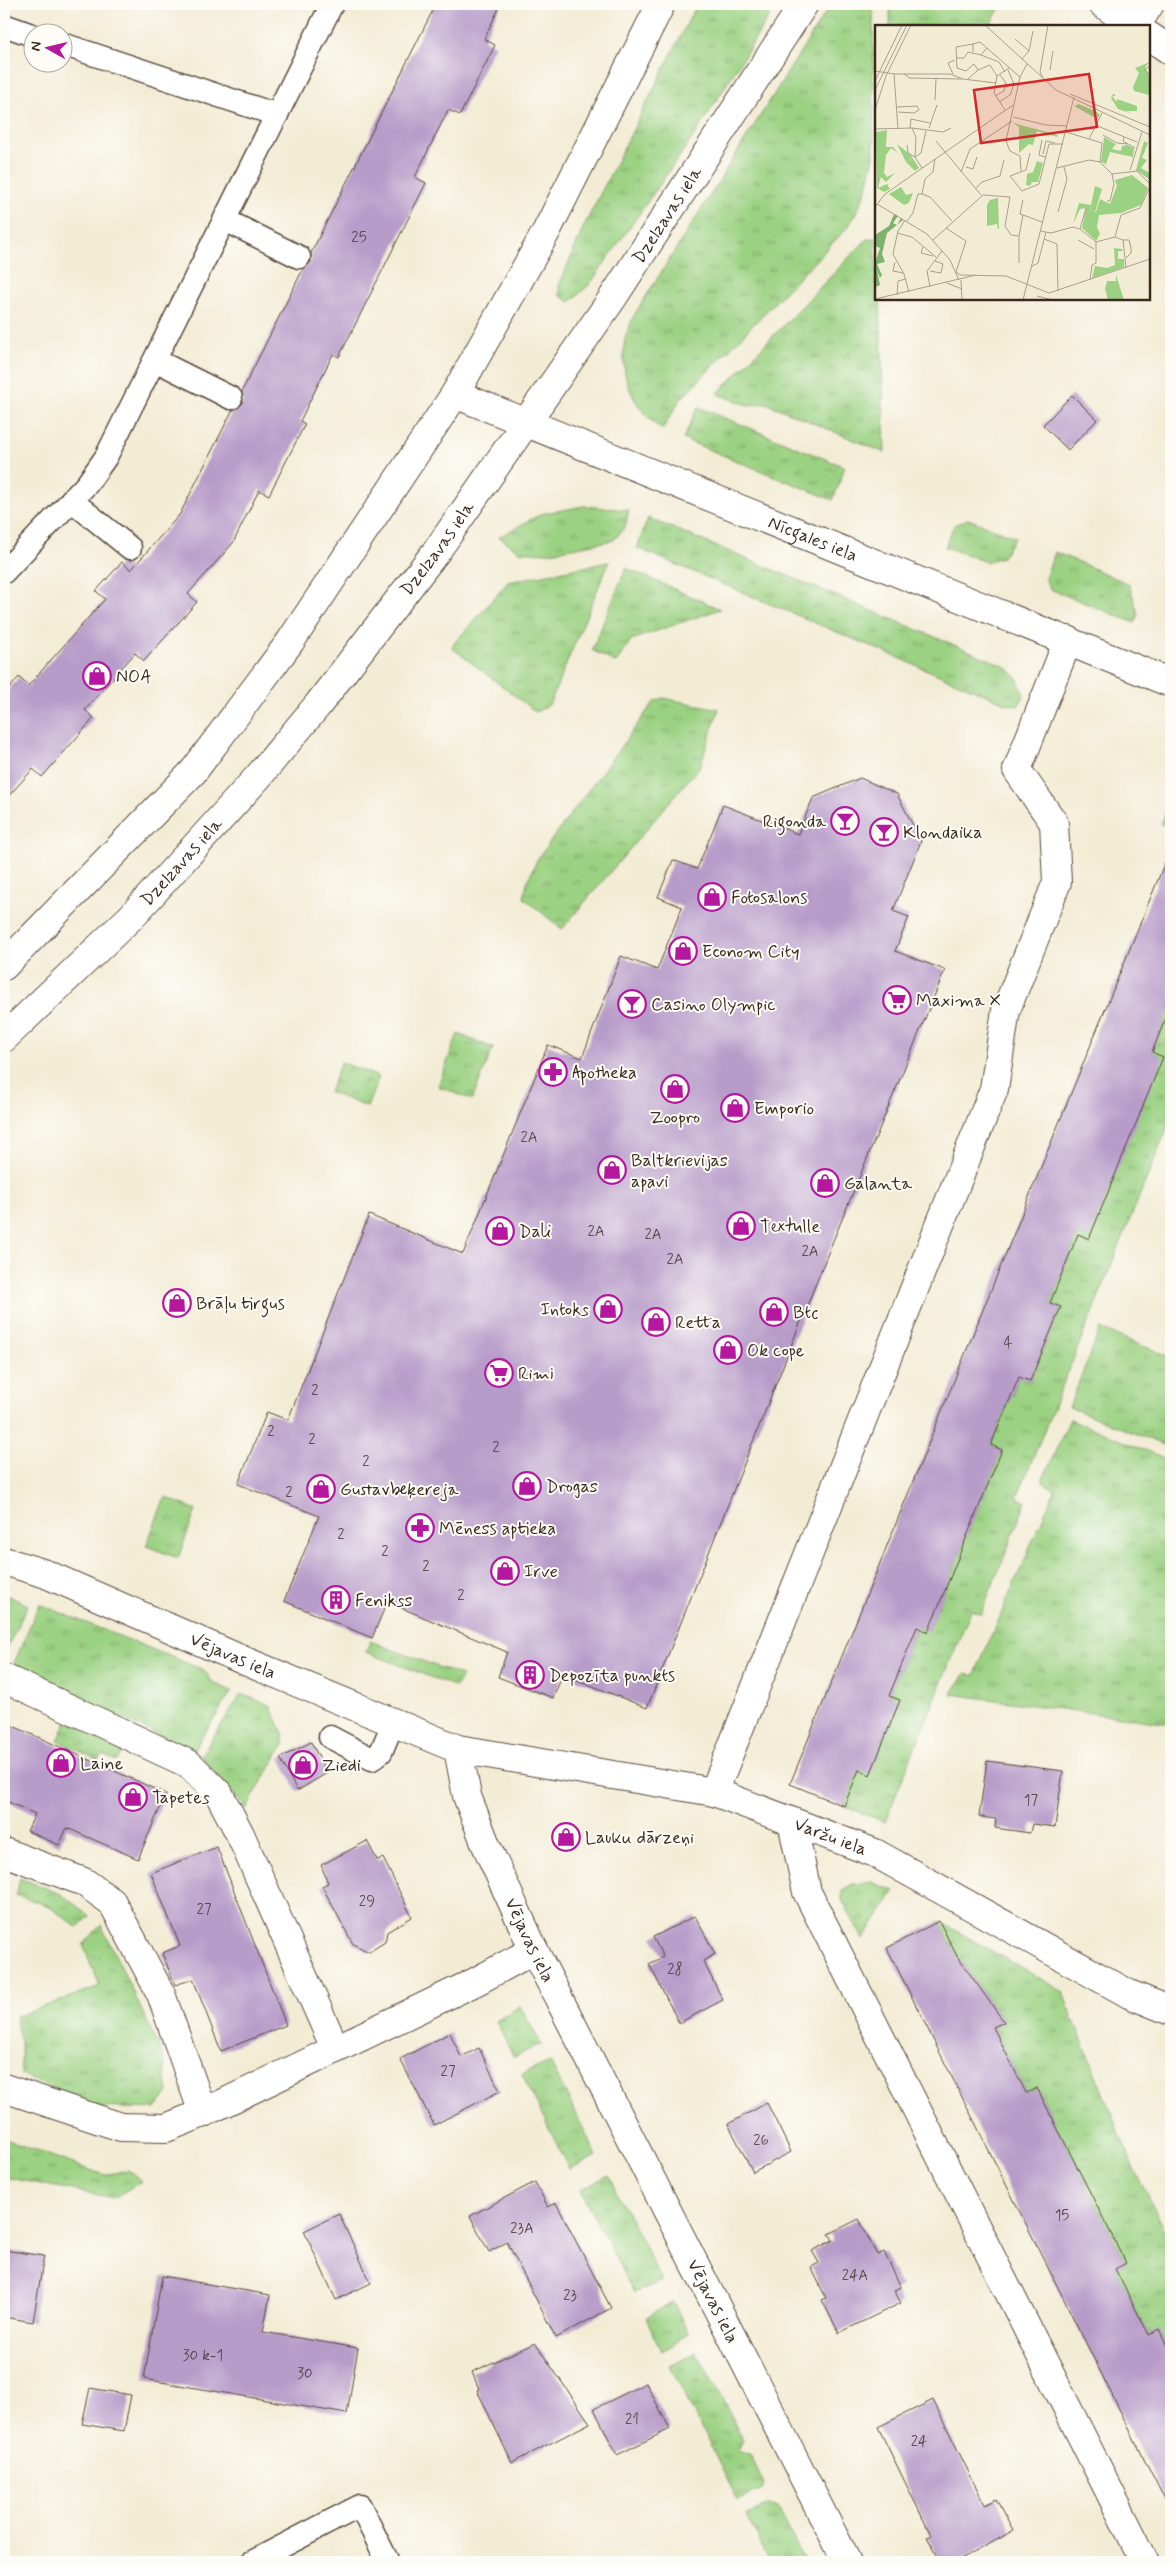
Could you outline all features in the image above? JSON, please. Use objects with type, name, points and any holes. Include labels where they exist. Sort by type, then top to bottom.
[{"type":"street","points":[[4,966],[192,772],[290,642],[455,394],[546,232],[661,4]]},
{"type":"street","name":"Dzelzavas iela","points":[[4,1038],[131,917],[258,777],[317,706],[438,549],[612,299],[804,4]]},
{"type":"street","points":[[1103,4],[1134,25]]},
{"type":"street","points":[[1136,25],[1150,4]]},
{"type":"street","points":[[1150,37],[1171,51]]},
{"type":"street","name":"Nīcgales iela","points":[[455,394],[1171,683]]},
{"type":"street","points":[[714,1792],[994,1089],[1006,1010],[1057,882],[1054,823],[1017,770],[1068,640]]},
{"type":"street","name":"Vējavas iela","points":[[4,1560],[80,1588],[393,1723],[458,1749],[467,1796],[486,1845],[534,1950],[847,2562]]},
{"type":"street","points":[[4,1678],[190,1764],[219,1794],[240,1834],[335,2048]]},
{"type":"street","name":"Varžu iela","points":[[458,1749],[714,1792],[876,1854],[1128,1994],[1171,2011]]},
{"type":"street","points":[[792,1822],[807,1892],[1145,2562]]},
{"type":"street","points":[[4,1852],[84,1882],[112,1902],[161,1994],[203,2113]]},
{"type":"street","points":[[4,2088],[122,2127],[166,2128],[203,2113],[474,1982],[534,1950]]},
{"type":"lane","points":[[4,572],[87,484],[106,457],[332,4]]},
{"type":"lane","points":[[4,25],[22,31]]},
{"type":"lane","points":[[72,47],[277,115]]},
{"type":"lane","points":[[225,220],[299,257]]},
{"type":"lane","points":[[155,360],[231,398]]},
{"type":"lane","points":[[71,500],[130,548]]},
{"type":"lane","points":[[330,1737],[372,1759],[380,1752],[393,1723]]},
{"type":"lane","points":[[252,2562],[360,2506],[388,2562]]},
{"type":"green space","points":[[697,4],[777,4],[700,127],[590,284],[570,302],[560,296],[559,286],[583,228]]},
{"type":"green space","points":[[831,4],[873,4],[874,157],[865,195],[849,226],[680,400],[662,430],[652,422],[637,404],[625,372],[624,343],[633,317]]},
{"type":"green space","points":[[890,4],[1002,4],[990,25],[890,25]]},
{"type":"green space","points":[[875,238],[875,300],[880,300],[885,453],[766,403],[748,405],[717,394],[867,239]]},
{"type":"green space","points":[[698,407],[845,467],[833,500],[683,439]]},
{"type":"green space","points":[[584,506],[629,510],[625,527],[614,540],[546,553],[519,551],[499,537],[541,514]]},
{"type":"green space","points":[[648,518],[1005,666],[1017,678],[1024,696],[1018,706],[1008,704],[637,548]]},
{"type":"green space","points":[[968,519],[1015,537],[1002,557],[986,562],[945,547],[954,525]]},
{"type":"green space","points":[[1055,552],[1129,584],[1138,613],[1135,623],[1050,589],[1045,578]]},
{"type":"green space","points":[[609,562],[549,705],[536,712],[451,647],[508,582]]},
{"type":"green space","points":[[626,568],[720,609],[631,640],[616,663],[592,650]]},
{"type":"green space","points":[[663,698],[719,709],[700,766],[562,929],[524,898],[527,882],[538,858],[654,702]]},
{"type":"green space","points":[[1171,798],[1171,828],[1161,824]]},
{"type":"green space","points":[[1171,1005],[1171,1119],[1017,1497],[1026,1502],[981,1614],[971,1610],[885,1822],[844,1806],[859,1770],[870,1774],[900,1701],[889,1696],[917,1627],[928,1631],[1002,1450],[991,1445],[1019,1377],[1030,1381],[1061,1308],[1050,1303],[1078,1234],[1088,1238],[1162,1057],[1152,1052]]},
{"type":"green space","points":[[458,1034],[493,1048],[472,1100],[438,1086]]},
{"type":"green space","points":[[341,1062],[379,1077],[367,1107],[329,1092]]},
{"type":"green space","points":[[1100,1329],[1171,1357],[1171,1448],[1069,1407]]},
{"type":"green space","points":[[1070,1419],[1171,1461],[1171,1724],[951,1694],[966,1673],[974,1676],[1055,1490],[1042,1481]]},
{"type":"green space","points":[[165,1497],[196,1510],[178,1558],[146,1546]]},
{"type":"green space","points":[[4,1594],[28,1605],[4,1654]]},
{"type":"green space","points":[[39,1604],[204,1670],[213,1683],[232,1691],[193,1751],[12,1668]]},
{"type":"green space","points":[[370,1641],[462,1676],[456,1687],[366,1652]]},
{"type":"green space","points":[[241,1694],[270,1705],[283,1733],[284,1744],[246,1809],[201,1756]]},
{"type":"green space","points":[[67,1721],[126,1745],[117,1761],[103,1755],[99,1760],[58,1741]]},
{"type":"green space","points":[[20,1878],[61,1894],[90,1916],[78,1928],[49,1906],[16,1895]]},
{"type":"green space","points":[[871,1882],[895,1891],[863,1939],[842,1900],[842,1890],[853,1884]]},
{"type":"green space","points":[[939,1921],[1062,1991],[1133,2167],[1171,2242],[1171,2354],[1159,2330],[1149,2335],[1115,2269],[1126,2263],[1037,2088],[1026,2093],[993,2027],[1004,2021],[957,1956]]},
{"type":"green space","points":[[101,1925],[163,2055],[168,2093],[155,2109],[97,2107],[21,2075],[21,2043],[15,2017],[100,1986],[83,1945]]},
{"type":"green space","points":[[520,2006],[541,2044],[514,2057],[496,2021]]},
{"type":"green space","points":[[550,2062],[597,2156],[569,2169],[522,2074]]},
{"type":"green space","points":[[4,2139],[104,2175],[128,2170],[142,2181],[114,2198],[4,2177]]},
{"type":"green space","points":[[608,2175],[662,2281],[634,2293],[580,2190]]},
{"type":"green space","points":[[673,2302],[689,2334],[662,2351],[646,2318]]},
{"type":"green space","points":[[697,2352],[744,2441],[737,2451],[750,2454],[764,2484],[762,2490],[738,2501],[670,2366]]},
{"type":"green space","points":[[768,2505],[778,2508],[805,2562],[770,2562],[746,2515]]},
{"type":"building","points":[[436,4],[501,4],[484,39],[495,45],[460,115],[448,110],[415,177],[426,183],[339,357],[333,354],[300,421],[305,424],[269,495],[259,490],[233,543],[188,594],[197,602],[144,661],[135,653],[85,710],[94,718],[42,777],[33,769],[4,801],[4,695],[19,677],[28,686],[105,599],[96,591],[122,562],[131,570],[180,514],[232,411],[243,403],[242,391],[303,269],[311,262],[311,253]]},
{"type":"building","points":[[1072,395],[1097,420],[1068,450],[1043,425]]},
{"type":"building","points":[[860,778],[897,794],[921,841],[893,911],[909,917],[895,951],[945,970],[828,1253],[647,1708],[563,1674],[553,1698],[498,1677],[507,1652],[387,1602],[372,1638],[284,1601],[319,1516],[238,1484],[267,1412],[288,1420],[369,1215],[463,1254],[548,1045],[582,1058],[621,956],[657,970],[682,907],[658,897],[673,860],[697,869],[723,805],[798,834],[813,798]]},
{"type":"building","points":[[1170,850],[1171,1005],[1152,1052],[1163,1057],[1089,1239],[1078,1234],[1050,1303],[1061,1307],[1030,1381],[1019,1377],[991,1445],[1002,1450],[928,1632],[917,1627],[889,1696],[900,1700],[870,1775],[859,1770],[844,1806],[790,1784]]},
{"type":"building","points":[[4,1722],[166,1794],[138,1859],[67,1828],[59,1845],[27,1831],[35,1814],[4,1800]]},
{"type":"building","name":"Ziedi","points":[[311,1742],[327,1773],[297,1791],[280,1758]]},
{"type":"building","points":[[987,1761],[1063,1771],[1055,1827],[1032,1824],[1030,1833],[995,1828],[996,1819],[979,1817]]},
{"type":"building","points":[[367,1841],[377,1860],[383,1858],[412,1917],[387,1932],[385,1942],[369,1952],[353,1944],[322,1886],[328,1883],[321,1865]]},
{"type":"building","points":[[217,1847],[286,2025],[221,2051],[193,1979],[175,1985],[162,1953],[180,1946],[151,1873]]},
{"type":"building","points":[[695,1916],[715,1954],[703,1961],[723,2000],[679,2023],[649,1964],[663,1957],[653,1937]]},
{"type":"building","points":[[939,1921],[957,1956],[1004,2022],[993,2027],[1026,2093],[1037,2088],[1126,2263],[1115,2269],[1149,2335],[1159,2329],[1171,2354],[1171,2512],[887,1948]]},
{"type":"building","points":[[450,2033],[461,2057],[479,2048],[500,2091],[434,2125],[400,2059]]},
{"type":"building","points":[[767,2103],[791,2152],[753,2172],[728,2124]]},
{"type":"building","points":[[535,2182],[548,2207],[556,2203],[611,2308],[556,2338],[507,2242],[489,2252],[470,2216]]},
{"type":"building","points":[[339,2214],[371,2283],[336,2300],[304,2231]]},
{"type":"building","points":[[859,2219],[877,2255],[884,2252],[901,2287],[894,2290],[901,2303],[839,2333],[822,2300],[826,2298],[811,2267],[819,2263],[812,2251],[833,2240],[829,2234]]},
{"type":"building","points":[[4,2250],[44,2256],[33,2322],[4,2317]]},
{"type":"building","points":[[162,2276],[270,2295],[263,2332],[358,2348],[347,2414],[144,2379]]},
{"type":"building","points":[[535,2343],[590,2423],[512,2463],[477,2390],[479,2389],[472,2372]]},
{"type":"building","points":[[646,2383],[670,2429],[617,2455],[594,2409]]},
{"type":"building","points":[[90,2388],[131,2395],[124,2431],[82,2424]]},
{"type":"building","points":[[933,2400],[985,2505],[996,2499],[1013,2531],[957,2562],[941,2562],[927,2537],[931,2535],[878,2427]]},
{"type":"place","name":"NOA","points":[[97,676]]},
{"type":"place","name":"Rigonda","points":[[845,821]]},
{"type":"place","name":"Klondaika","points":[[884,832]]},
{"type":"place","name":"Fotosalons","points":[[712,897]]},
{"type":"place","name":"Econom City","points":[[683,951]]},
{"type":"place","name":"Maxima X","points":[[897,1000]]},
{"type":"place","name":"Casino Olympic","points":[[632,1004]]},
{"type":"place","name":"Apotheka","points":[[553,1072]]},
{"type":"place","name":"Zoopro","points":[[675,1089]]},
{"type":"place","name":"Emporio","points":[[735,1108]]},
{"type":"place","name":"Baltkrievijas apavi","points":[[612,1170]]},
{"type":"place","name":"Galanta","points":[[825,1183]]},
{"type":"place","name":"Textulle","points":[[741,1226]]},
{"type":"place","name":"Dali","points":[[500,1231]]},
{"type":"place","name":"Brāļu tirgus","points":[[177,1303]]},
{"type":"place","name":"Intoks","points":[[608,1309]]},
{"type":"place","name":"Btc","points":[[774,1312]]},
{"type":"place","name":"Retta","points":[[656,1322]]},
{"type":"place","name":"Ok cope","points":[[728,1350]]},
{"type":"place","name":"Rimi","points":[[499,1373]]},
{"type":"place","name":"Drogas","points":[[527,1486]]},
{"type":"place","name":"Gustavbeķereja","points":[[321,1489]]},
{"type":"place","name":"Mēness aptieka","points":[[420,1528]]},
{"type":"place","name":"Irve","points":[[505,1571]]},
{"type":"place","name":"Fenikss","points":[[336,1600]]},
{"type":"place","name":"Depozīta punkts","points":[[530,1675]]},
{"type":"place","name":"Laine","points":[[61,1763]]},
{"type":"place","name":"Ziedi","points":[[303,1765]]},
{"type":"place","name":"Tapetes","points":[[133,1797]]},
{"type":"place","name":"Lauku dārzeņi","points":[[566,1837]]}]
